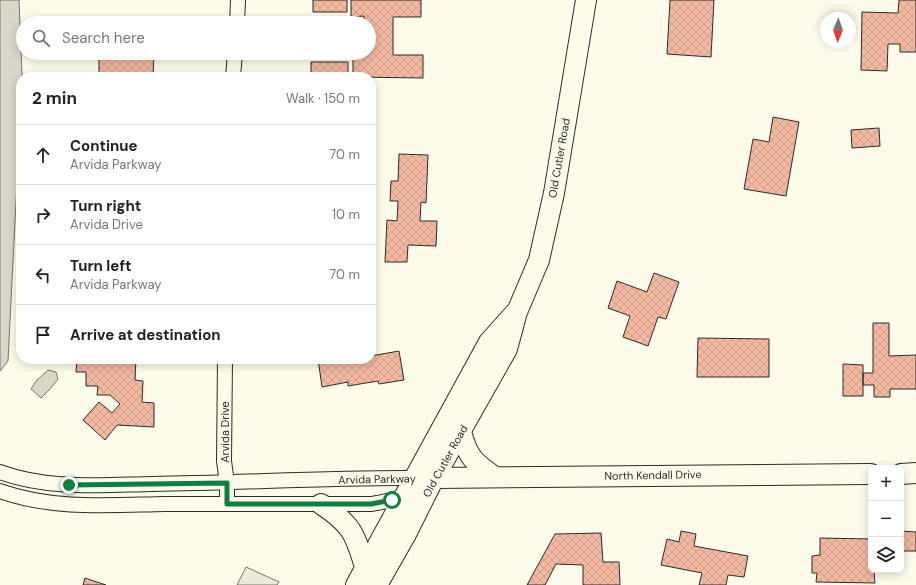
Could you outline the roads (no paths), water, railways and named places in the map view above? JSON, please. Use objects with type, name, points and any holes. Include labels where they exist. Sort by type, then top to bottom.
[{"type":"main road","name":"Old Cutler Road","points":[[377,585],[434,478],[462,432],[507,349],[517,312],[539,260],[554,193],[586,0]]},
{"type":"main road","name":"Old Cutler Road","points":[[356,585],[489,342],[517,312]]},
{"type":"main road","points":[[462,432],[466,446],[475,462],[495,477]]},
{"type":"main road","points":[[904,474],[916,473]]},
{"type":"main road","name":"North Kendall Drive","points":[[434,478],[868,474]]},
{"type":"main road","points":[[321,504],[337,514],[349,527],[358,543],[365,567]]},
{"type":"street","points":[[237,16],[238,0]]},
{"type":"street","points":[[233,72],[234,60]]},
{"type":"street","name":"Arvida Drive","points":[[225,364],[224,461],[227,483],[227,504]]},
{"type":"street","name":"Arvida Parkway","points":[[0,472],[32,481],[54,485],[434,478]]},
{"type":"street","name":"Arvida Parkway","points":[[0,492],[24,499],[69,504],[371,504],[404,496],[434,478]]}]
